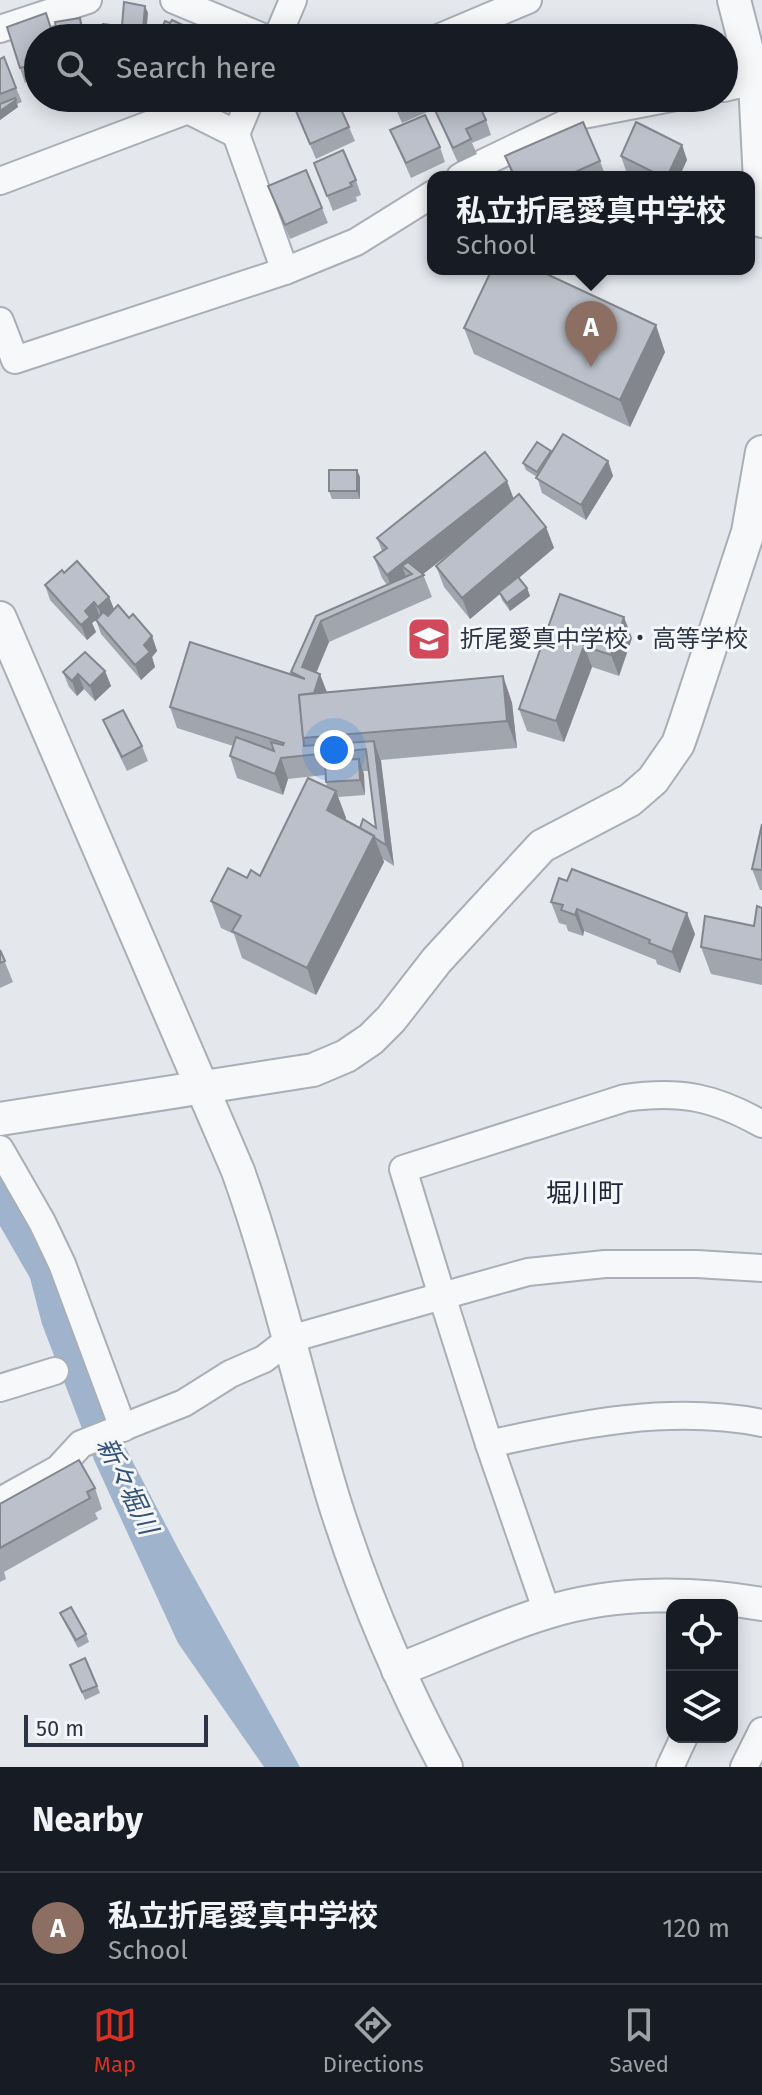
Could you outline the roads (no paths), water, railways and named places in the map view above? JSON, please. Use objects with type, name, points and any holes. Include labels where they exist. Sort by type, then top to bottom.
[{"type":"street","points":[[0,29],[88,0]]},
{"type":"street","points":[[174,0],[231,24]]},
{"type":"street","points":[[283,24],[293,0]]},
{"type":"street","points":[[471,24],[528,0]]},
{"type":"street","points":[[734,0],[738,24]]},
{"type":"street","points":[[738,26],[762,221]]},
{"type":"street","points":[[0,181],[183,112]]},
{"type":"street","points":[[192,112],[236,134]]},
{"type":"street","points":[[245,112],[236,134],[285,271]]},
{"type":"street","points":[[470,171],[583,115],[599,112]]},
{"type":"street","points":[[0,321],[15,360],[285,271],[356,242],[427,198]]},
{"type":"street","points":[[0,1119],[313,1070],[346,1056],[371,1039],[391,1019],[437,960],[542,846],[630,800],[653,780],[678,744],[748,532],[762,452]]},
{"type":"street","points":[[0,618],[238,1171],[261,1235],[335,1502],[365,1592],[398,1670],[446,1767]]},
{"type":"street","points":[[547,1612],[489,1444],[403,1169],[625,1098],[657,1094],[691,1095],[717,1102],[762,1124]]},
{"type":"street","points":[[0,1149],[62,1264],[120,1430]]},
{"type":"street","points":[[0,1501],[58,1469],[81,1444],[184,1403],[230,1374],[264,1359],[290,1339],[528,1272],[605,1264],[762,1268]]},
{"type":"street","points":[[0,1388],[55,1371]]},
{"type":"street","points":[[489,1444],[612,1420],[671,1416],[742,1419],[762,1423]]},
{"type":"street","points":[[693,1599],[720,1596],[736,1599]]},
{"type":"street","points":[[398,1670],[547,1612],[621,1598],[666,1600]]},
{"type":"street","points":[[738,1599],[762,1604]]},
{"type":"street","points":[[744,1767],[762,1731]]},
{"type":"street","points":[[670,1767],[681,1743]]},
{"type":"water","name":"新々堀川","points":[[0,1161],[38,1227],[106,1407],[124,1445],[300,1767],[264,1767],[178,1643],[94,1460],[42,1324],[30,1278],[0,1226]]},
{"type":"place","name":"私立折尾愛真中学校","points":[[591,367]]},
{"type":"place","name":"折尾愛真中学校・高等学校","points":[[429,639]]},
{"type":"district","name":"堀川町","points":[[585,1193]]}]
